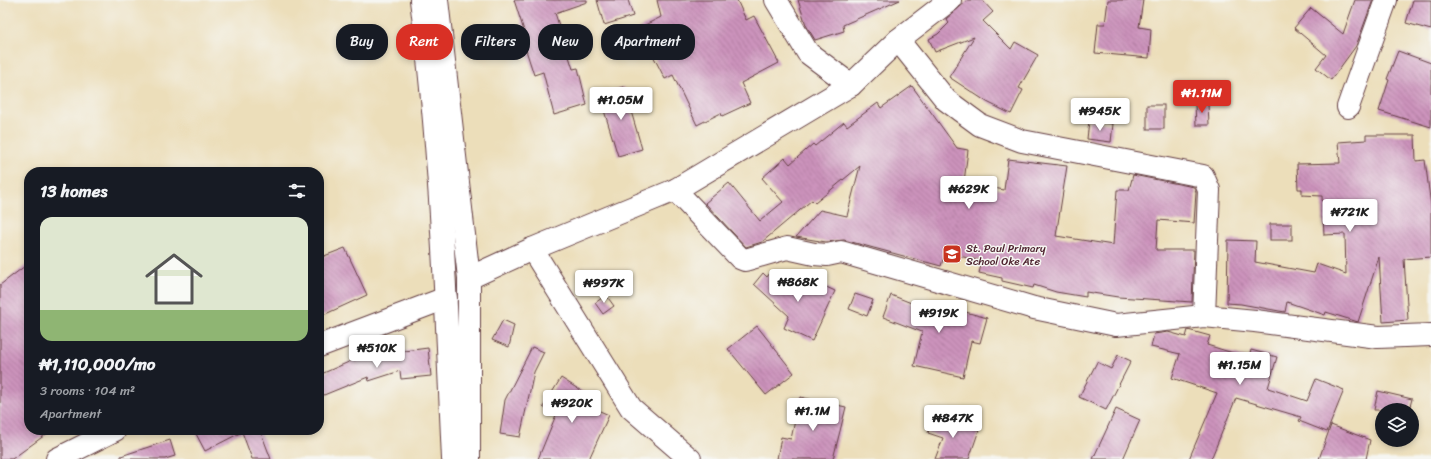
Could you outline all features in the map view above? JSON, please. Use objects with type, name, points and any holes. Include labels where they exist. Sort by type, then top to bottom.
[{"type":"street","points":[[421,0],[432,84],[446,298],[453,459]]},
{"type":"street","points":[[437,0],[469,278],[469,459]]},
{"type":"street","points":[[776,0],[808,53],[851,85]]},
{"type":"street","points":[[469,278],[532,249],[675,190],[851,85],[898,40],[950,0]]},
{"type":"street","points":[[1348,107],[1386,0]]},
{"type":"street","points":[[898,40],[946,100],[980,125],[1022,141],[1203,176],[1209,190],[1204,316]]},
{"type":"street","points":[[675,190],[740,258],[745,260],[787,248],[814,254],[841,252],[1034,308],[1116,325],[1204,316],[1378,337],[1431,335]]},
{"type":"street","points":[[532,249],[630,408],[690,459]]},
{"type":"street","points":[[324,344],[446,298]]},
{"type":"street","points":[[57,459],[105,435]]},
{"type":"building","points":[[514,0],[587,0],[587,2],[555,13],[559,24],[538,24],[538,60],[570,60],[573,69],[578,68],[587,105],[554,115],[543,72],[534,75],[529,60],[530,24],[522,24]]},
{"type":"building","points":[[597,0],[628,0],[633,16],[604,24]]},
{"type":"building","points":[[657,0],[737,0],[746,20],[754,16],[779,63],[741,83],[750,103],[722,116],[721,113],[697,125],[673,75],[665,79],[655,60],[695,60],[695,24],[647,24],[661,17]]},
{"type":"building","points":[[798,0],[900,0],[843,25],[844,31],[815,40],[806,25]]},
{"type":"building","points":[[968,0],[982,0],[993,12],[983,21],[1011,49],[1015,42],[1038,55],[1019,88],[1023,90],[1011,114],[987,102],[949,77],[974,37],[935,52],[929,39],[938,34],[949,23],[946,19]]},
{"type":"building","points":[[1108,0],[1143,0],[1139,27],[1151,29],[1149,58],[1095,53],[1098,24],[1105,24]]},
{"type":"building","points":[[1355,0],[1373,0],[1356,46],[1331,80],[1316,68],[1326,55],[1294,28],[1311,8],[1343,34]]},
{"type":"building","points":[[1413,0],[1431,0],[1431,30],[1406,23]]},
{"type":"building","points":[[1398,51],[1431,63],[1431,127],[1379,111],[1389,80],[1387,79]]},
{"type":"building","points":[[912,86],[957,148],[968,150],[964,182],[1004,190],[1008,159],[1067,166],[1056,236],[1113,245],[1117,190],[1129,190],[1133,175],[1194,187],[1196,192],[1194,223],[1158,220],[1156,250],[1194,250],[1192,302],[1118,297],[1086,292],[1086,297],[1056,292],[1034,285],[1033,288],[1002,281],[1002,278],[979,273],[982,261],[945,253],[941,266],[844,240],[826,242],[796,237],[820,210],[847,216],[860,166],[815,203],[812,200],[762,242],[746,247],[705,203],[729,183],[760,221],[783,202],[762,178],[785,158],[790,164],[813,144],[815,146],[844,122],[847,126],[878,103],[881,108]]},
{"type":"building","points":[[624,87],[642,149],[618,156],[599,94]]},
{"type":"building","points":[[1195,104],[1208,104],[1209,125],[1196,125]]},
{"type":"building","points":[[1147,105],[1164,105],[1164,129],[1147,129]]},
{"type":"building","points":[[1089,121],[1113,124],[1111,142],[1087,139]]},
{"type":"building","points":[[1366,135],[1415,135],[1416,161],[1425,160],[1431,206],[1431,257],[1404,259],[1408,320],[1383,322],[1379,257],[1358,322],[1326,312],[1325,315],[1287,302],[1285,312],[1227,303],[1228,240],[1256,241],[1255,262],[1314,273],[1317,264],[1346,274],[1345,234],[1324,235],[1322,196],[1302,195],[1302,189],[1298,189],[1297,164],[1340,163],[1338,142],[1366,140]]},
{"type":"building","points":[[1270,224],[1292,224],[1292,240],[1270,240]]},
{"type":"building","points":[[345,248],[367,295],[324,315],[324,256]]},
{"type":"building","points":[[24,267],[24,435],[45,435],[12,459],[0,459],[0,285]]},
{"type":"building","points":[[763,273],[767,277],[770,273],[775,278],[778,276],[786,283],[788,281],[800,293],[807,278],[835,291],[812,341],[784,328],[789,316],[754,284]]},
{"type":"building","points":[[855,294],[873,300],[867,316],[849,309]]},
{"type":"building","points":[[606,295],[614,306],[603,314],[595,303]]},
{"type":"building","points":[[891,295],[924,308],[926,301],[987,318],[980,343],[971,341],[963,377],[914,366],[922,332],[883,317]]},
{"type":"building","points":[[503,320],[514,325],[509,347],[492,340]]},
{"type":"building","points":[[757,326],[794,373],[766,395],[728,349]]},
{"type":"building","points":[[1188,330],[1210,336],[1207,345],[1249,358],[1251,350],[1277,357],[1268,388],[1307,401],[1316,379],[1344,390],[1327,432],[1299,421],[1301,417],[1236,398],[1211,459],[1189,459],[1217,393],[1172,378],[1180,354],[1151,347],[1154,334],[1168,332],[1186,337]]},
{"type":"building","points":[[532,347],[544,352],[534,372],[520,437],[500,434],[505,400]]},
{"type":"building","points":[[428,348],[431,376],[401,379],[400,371],[369,381],[368,377],[324,395],[324,373],[351,361],[388,350],[389,353]]},
{"type":"building","points":[[1118,355],[1131,361],[1106,410],[1079,397],[1097,362],[1111,369]]},
{"type":"building","points":[[561,378],[597,401],[593,408],[609,415],[589,459],[538,459],[556,415],[543,407]]},
{"type":"building","points":[[1378,391],[1412,399],[1411,403],[1375,403]]},
{"type":"building","points":[[800,397],[846,407],[833,459],[777,459],[781,437],[791,439]]},
{"type":"building","points":[[1116,409],[1140,420],[1123,459],[1093,459]]},
{"type":"building","points":[[934,415],[979,430],[969,459],[935,459],[943,438],[928,433]]},
{"type":"building","points":[[1331,425],[1370,440],[1366,459],[1319,459]]},
{"type":"building","points":[[197,435],[236,435],[205,451]]},
{"type":"building","points":[[243,435],[262,435],[271,459],[252,459]]},
{"type":"building","points":[[170,440],[175,456],[165,459],[121,459],[121,456]]},
{"type":"place","name":"St. Paul Primary School Oke Ate","points":[[952,254]]}]
